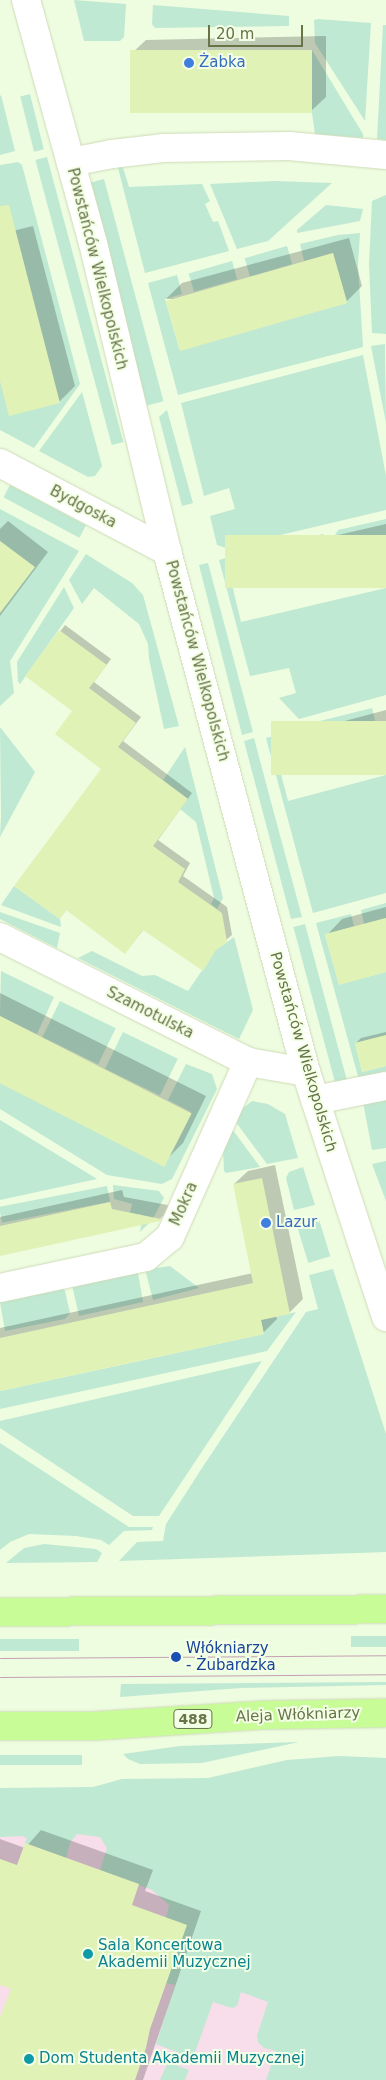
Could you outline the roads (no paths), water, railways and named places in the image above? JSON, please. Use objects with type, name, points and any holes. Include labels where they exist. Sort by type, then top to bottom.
[{"type":"main road","points":[[0,1612],[386,1609]]},
{"type":"main road","name":"Aleja Włókniarzy","points":[[0,1726],[94,1726],[266,1715],[386,1713]]},
{"type":"street","name":"Powstańców Wielkopolskich","points":[[26,0],[71,162],[167,550],[306,1072],[386,1317]]},
{"type":"street","points":[[71,162],[112,154],[163,148],[289,146],[386,155]]},
{"type":"street","name":"Bydgoska","points":[[0,463],[167,550]]},
{"type":"street","name":"Szamotulska","points":[[0,937],[248,1062],[306,1072]]},
{"type":"street","name":"Mokra","points":[[0,1288],[146,1257],[170,1237],[248,1062]]},
{"type":"street","points":[[315,1100],[386,1086]]},
{"type":"tram line","points":[[0,1658],[386,1655]]},
{"type":"tram line","points":[[0,1677],[386,1674]]},
{"type":"place","name":"Żabka","points":[[189,63]]},
{"type":"place","name":"Lazur","points":[[266,1223]]},
{"type":"place","name":"Włókniarzy - Żubardzka","points":[[176,1657]]},
{"type":"place","name":"Sala Koncertowa Akademii Muzycznej","points":[[88,1954]]},
{"type":"place","name":"Dom Studenta Akademii Muzycznej","points":[[29,2059]]}]
